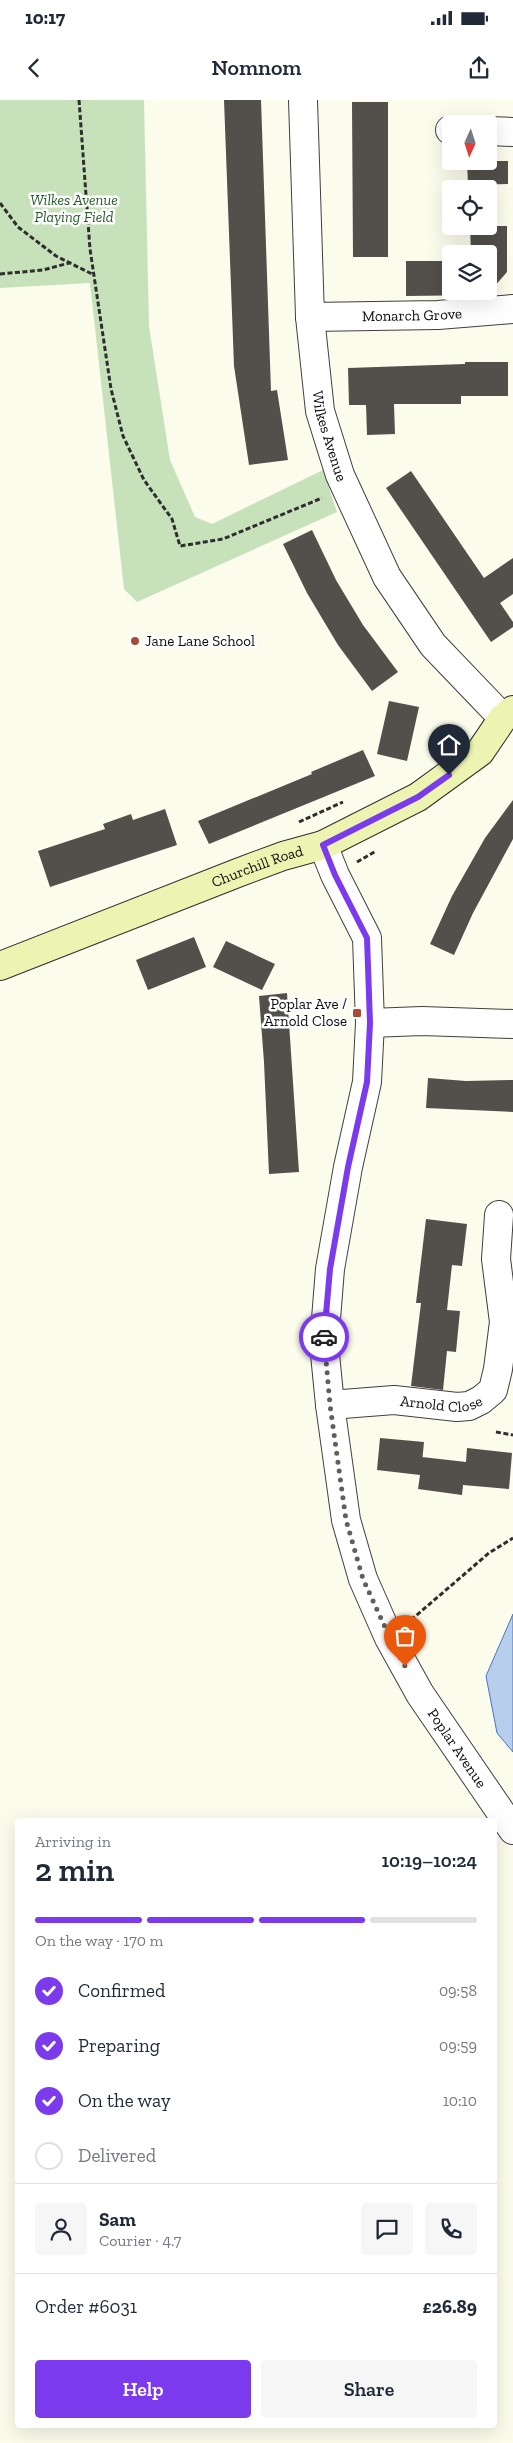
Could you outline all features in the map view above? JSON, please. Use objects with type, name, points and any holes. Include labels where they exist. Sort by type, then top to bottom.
[{"type":"street","name":"Wilkes Avenue","points":[[303,100],[310,317],[320,411],[346,488],[386,577],[433,645],[508,714]]},
{"type":"street","points":[[498,131],[513,132]]},
{"type":"street","name":"Monarch Grove","points":[[310,317],[438,315],[513,309]]},
{"type":"street","name":"Churchill Road","points":[[0,966],[257,866],[323,845],[418,797],[480,752],[508,714]]},
{"type":"street","name":"Poplar Avenue","points":[[323,845],[335,875],[367,938],[370,1023],[367,1082],[348,1167],[330,1269],[324,1344],[330,1405],[346,1520],[363,1579],[390,1638],[420,1694],[513,1830]]},
{"type":"street","points":[[370,1023],[422,1021],[513,1024]]},
{"type":"street","name":"Arnold Close","points":[[330,1405],[394,1400],[457,1407],[469,1406],[481,1400],[493,1390],[498,1369],[504,1322],[496,1259],[499,1215]]},
{"type":"path","points":[[79,100],[90,249],[111,389],[123,436],[144,480],[172,519],[180,546],[223,539],[346,488]]},
{"type":"path","points":[[0,203],[18,227],[70,263],[94,275]]},
{"type":"path","points":[[0,274],[43,270],[70,263]]},
{"type":"path","points":[[496,1432],[513,1436]]},
{"type":"path","points":[[390,1638],[489,1553],[513,1538]]},
{"type":"green space","name":"Wilkes Avenue Playing Field","points":[[0,100],[144,100],[149,326],[170,460],[195,517],[212,524],[323,470],[337,512],[137,602],[124,589],[90,283],[0,288]]},
{"type":"water","points":[[513,1614],[513,1752],[497,1733],[486,1676]]},
{"type":"building","points":[[224,100],[261,100],[271,391],[277,390],[288,460],[249,465],[234,366]]},
{"type":"building","points":[[352,102],[388,102],[388,257],[353,257]]},
{"type":"building","points":[[498,161],[508,161],[508,184],[497,184],[497,180],[468,180],[467,170],[498,170]]},
{"type":"building","points":[[497,226],[507,226],[507,272],[497,284],[497,245],[471,245],[470,235],[497,235]]},
{"type":"building","points":[[406,261],[442,261],[442,296],[406,296]]},
{"type":"building","points":[[465,362],[508,362],[508,396],[461,396],[461,404],[394,404],[395,434],[367,435],[366,405],[349,405],[348,368],[465,364]]},
{"type":"building","points":[[411,471],[484,578],[513,558],[513,594],[500,603],[513,622],[513,627],[491,642],[386,488]]},
{"type":"building","points":[[312,530],[336,580],[363,625],[398,672],[372,691],[338,645],[307,593],[283,544]]},
{"type":"building","points":[[389,701],[419,707],[407,761],[377,754]]},
{"type":"building","points":[[363,750],[375,776],[209,844],[198,821],[312,774],[311,772]]},
{"type":"building","points":[[513,800],[513,839],[473,913],[454,955],[430,944],[452,896],[485,838]]},
{"type":"building","points":[[165,809],[177,845],[50,887],[38,851],[105,829],[103,824],[131,814],[133,820]]},
{"type":"building","points":[[194,937],[206,967],[148,990],[136,960]]},
{"type":"building","points":[[226,941],[275,964],[262,990],[213,967]]},
{"type":"building","points":[[287,993],[299,1172],[269,1174],[259,996]]},
{"type":"building","points":[[428,1078],[466,1081],[513,1080],[513,1112],[426,1108]]},
{"type":"building","points":[[426,1219],[467,1224],[462,1266],[452,1265],[447,1310],[460,1311],[456,1352],[447,1351],[443,1390],[411,1386],[421,1303],[416,1303]]},
{"type":"building","points":[[380,1438],[424,1442],[423,1457],[466,1462],[467,1448],[512,1453],[509,1489],[463,1485],[462,1495],[418,1489],[420,1475],[377,1470]]},
{"type":"way so far","points":[[324,1337],[330,1405],[346,1520],[363,1579],[405,1666]]},
{"type":"place","name":"Jane Lane School","points":[[135,641]]},
{"type":"place","name":"Poplar Ave / Arnold Close","points":[[357,1013]]},
{"type":"route","points":[[324,1337],[330,1269],[348,1167],[367,1082],[370,1023],[367,938],[335,875],[323,845],[418,797],[449,775]]}]
